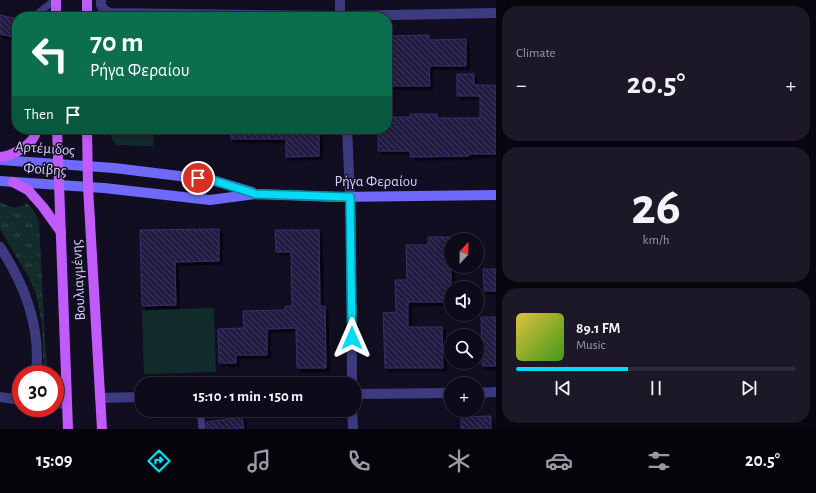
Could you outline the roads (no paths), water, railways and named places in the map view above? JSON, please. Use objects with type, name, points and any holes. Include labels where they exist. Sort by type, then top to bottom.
[{"type":"main road","points":[[55,0],[56,12]]},
{"type":"main road","points":[[87,0],[87,12]]},
{"type":"main road","points":[[0,159],[32,141],[36,134]]},
{"type":"main road","name":"Βουλιαγμένης","points":[[57,134],[68,429]]},
{"type":"main road","name":"Βουλιαγμένης","points":[[87,134],[88,187],[102,429]]},
{"type":"main road","points":[[13,182],[28,190],[43,207],[61,232]]},
{"type":"street","points":[[101,0],[104,10],[108,12]]},
{"type":"street","points":[[340,0],[340,12]]},
{"type":"street","points":[[392,16],[496,13]]},
{"type":"street","points":[[347,134],[350,197],[352,377]]},
{"type":"street","name":"Αρτέμιδος","points":[[0,159],[87,166]]},
{"type":"street","name":"Ρήγα Φεραίου","points":[[87,166],[212,180],[256,194]]},
{"type":"street","name":"Φοίβης","points":[[0,181],[88,187]]},
{"type":"street","name":"Ρήγα Φεραίου","points":[[88,187],[210,200],[256,194],[350,197],[496,195]]},
{"type":"street","points":[[0,247],[17,277],[29,306],[33,324],[37,365]]},
{"type":"street","points":[[484,393],[496,392]]},
{"type":"street","points":[[361,394],[444,393]]},
{"type":"street","points":[[0,397],[12,399]]},
{"type":"street","points":[[100,398],[135,398]]},
{"type":"street","points":[[352,417],[352,429]]},
{"type":"lane","points":[[39,12],[55,0]]},
{"type":"lane","points":[[201,417],[202,429]]}]
